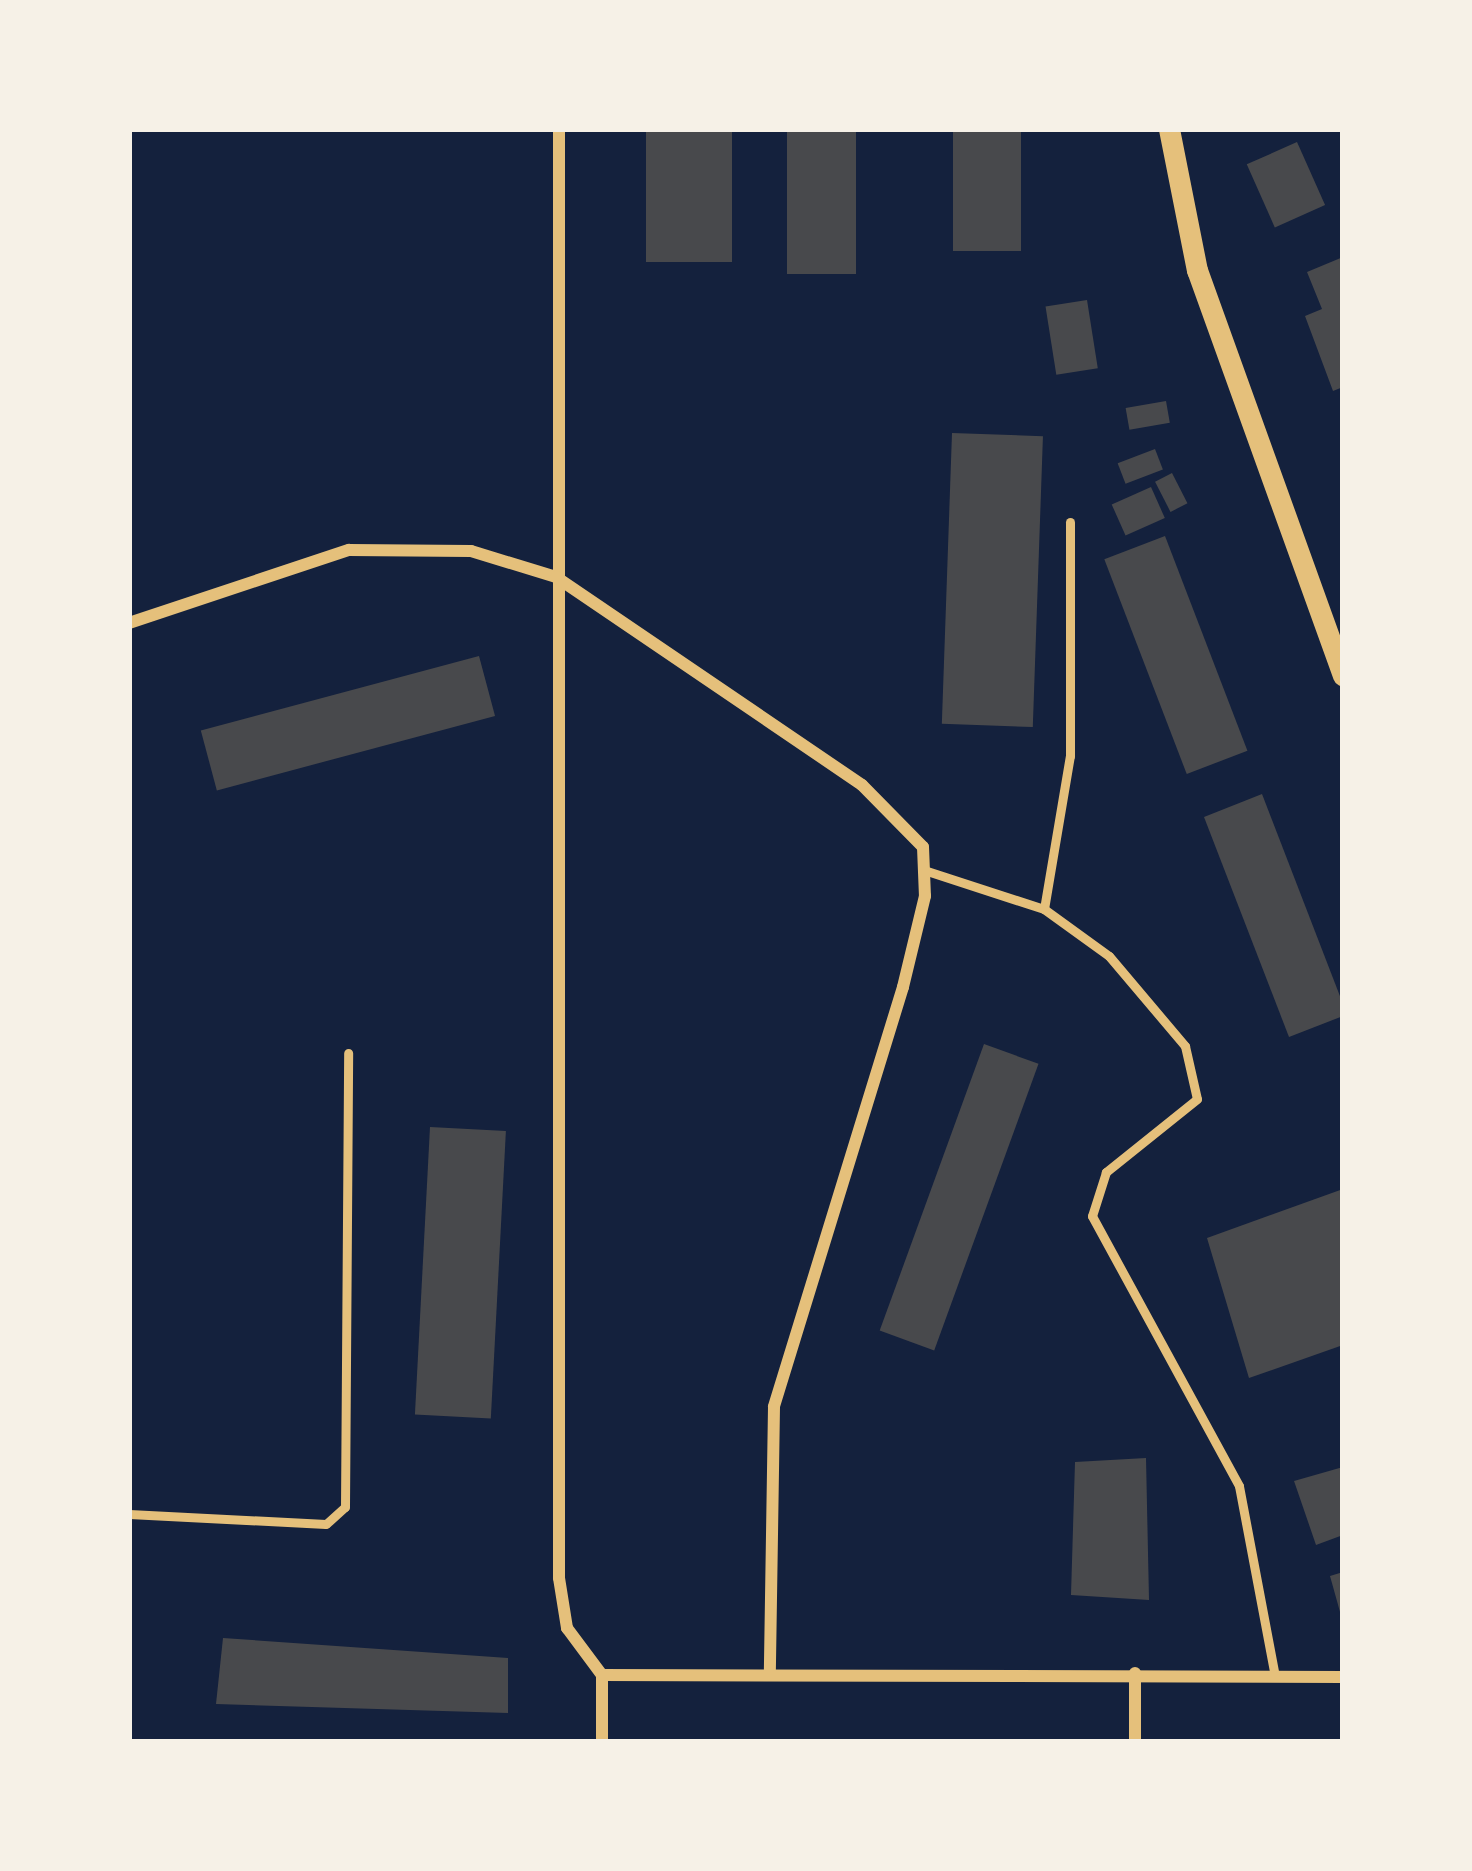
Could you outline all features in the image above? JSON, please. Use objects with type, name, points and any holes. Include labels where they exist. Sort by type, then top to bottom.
[{"type":"street","points":[[559,129],[559,1578],[567,1628],[602,1675],[602,1742]]},
{"type":"street","points":[[1169,129],[1198,270],[1343,676]]},
{"type":"street","points":[[129,623],[349,550],[471,551],[556,577],[862,785],[922,847],[927,871],[903,987],[774,1407],[770,1673]]},
{"type":"street","points":[[1135,1742],[1136,1673]]},
{"type":"street","points":[[602,1675],[1343,1677]]},
{"type":"lane","points":[[1044,909],[1070,756],[1070,522]]},
{"type":"lane","points":[[927,871],[1044,909],[1109,956],[1195,1073],[1196,1099],[1106,1172],[1092,1216],[1239,1486],[1257,1535],[1275,1676]]},
{"type":"lane","points":[[129,1514],[326,1524],[345,1507],[348,1053]]},
{"type":"building","points":[[646,129],[732,129],[732,262],[646,262]]},
{"type":"building","points":[[787,129],[856,129],[856,274],[787,274]]},
{"type":"building","points":[[953,129],[1021,129],[1021,251],[953,251]]},
{"type":"building","points":[[1297,142],[1325,205],[1275,227],[1247,164]]},
{"type":"building","points":[[1343,257],[1343,387],[1333,391],[1305,316],[1322,309],[1307,272]]},
{"type":"building","points":[[1087,300],[1098,368],[1056,375],[1046,307]]},
{"type":"building","points":[[1166,401],[1170,423],[1129,430],[1126,408]]},
{"type":"building","points":[[952,433],[1043,436],[1033,727],[942,724]]},
{"type":"building","points":[[1155,449],[1163,470],[1126,484],[1118,463]]},
{"type":"building","points":[[1172,473],[1187,503],[1171,512],[1155,482]]},
{"type":"building","points":[[1151,487],[1165,518],[1126,536],[1112,504]]},
{"type":"building","points":[[1165,536],[1247,751],[1187,774],[1104,559]]},
{"type":"building","points":[[479,656],[495,716],[217,790],[201,731]]},
{"type":"building","points":[[1262,794],[1343,1004],[1343,1016],[1289,1037],[1204,817]]},
{"type":"building","points":[[984,1044],[1039,1064],[934,1350],[880,1331]]},
{"type":"building","points":[[430,1127],[506,1131],[491,1419],[415,1415]]},
{"type":"building","points":[[1343,1189],[1343,1345],[1249,1378],[1207,1238]]},
{"type":"building","points":[[1146,1458],[1149,1600],[1071,1595],[1075,1462]]},
{"type":"building","points":[[1343,1467],[1343,1535],[1316,1545],[1294,1481]]},
{"type":"building","points":[[1343,1572],[1343,1619],[1342,1619],[1330,1576]]},
{"type":"building","points":[[223,1638],[508,1658],[508,1713],[216,1704]]}]
